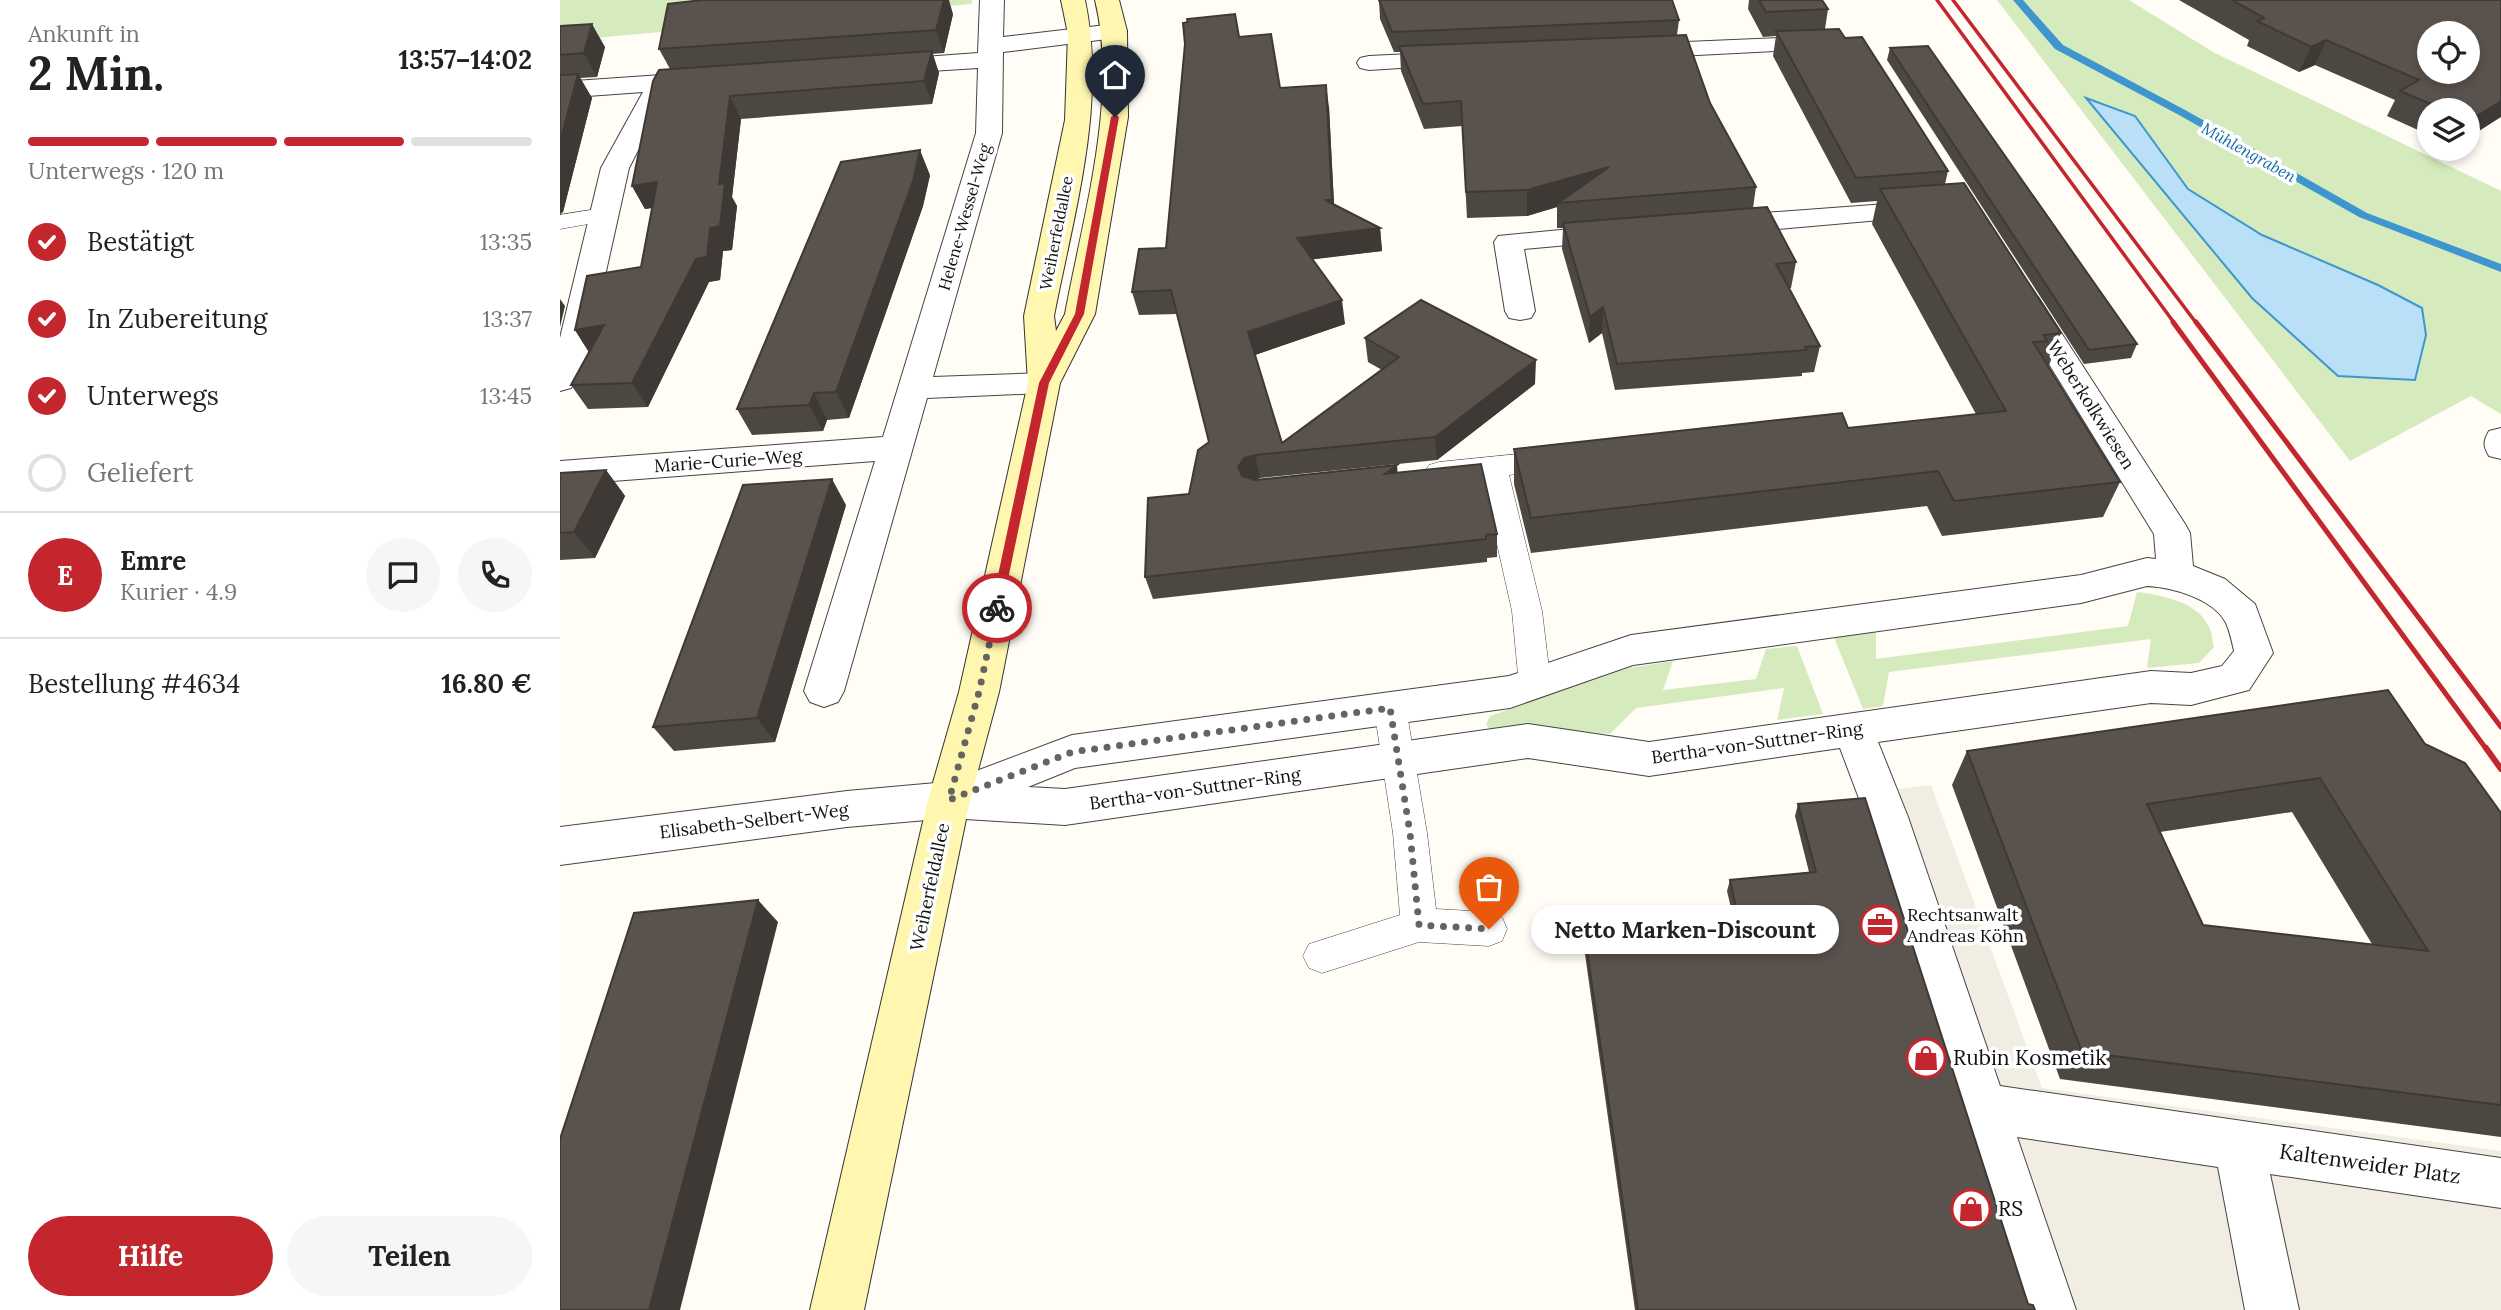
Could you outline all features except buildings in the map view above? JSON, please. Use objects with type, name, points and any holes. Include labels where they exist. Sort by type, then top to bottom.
[{"type":"main road","name":"Weiherfeldallee","points":[[1044,383],[1039,316],[1079,120],[1080,34],[1073,0]]},
{"type":"main road","name":"Weiherfeldallee","points":[[837,1310],[949,800],[979,692],[1044,383],[1080,314],[1115,117],[1115,31],[1107,0]]},
{"type":"street","name":"Helene-Wessel-Weg","points":[[824,691],[989,133],[992,0]]},
{"type":"street","points":[[853,69],[991,53],[1080,34],[1115,31]]},
{"type":"street","points":[[1615,52],[1846,42]]},
{"type":"street","points":[[1369,63],[1478,58]]},
{"type":"street","points":[[560,90],[729,78]]},
{"type":"street","points":[[560,381],[569,366],[615,168],[660,83]]},
{"type":"street","points":[[1690,228],[1951,208]]},
{"type":"street","points":[[1520,311],[1508,242],[1637,232]]},
{"type":"street","name":"Weberkolkwiesen","points":[[2009,276],[2172,533],[2176,574]]},
{"type":"street","points":[[914,388],[1044,383]]},
{"type":"street","points":[[2501,439],[2501,448]]},
{"type":"street","name":"Marie-Curie-Weg","points":[[560,473],[896,448]]},
{"type":"street","name":"Bertha-von-Suttner-Ring","points":[[2147,572],[2176,574],[2212,589],[2242,614],[2254,653],[2235,679],[2191,689],[2151,687],[1649,759],[1528,741],[1065,807],[949,800],[1072,752],[1510,692],[1631,650],[2081,589],[2147,572]]},
{"type":"street","points":[[1853,730],[1883,806],[2049,1310]]},
{"type":"street","name":"Elisabeth-Selbert-Weg","points":[[560,845],[847,809],[949,800]]},
{"type":"street","name":"Kaltenweider Platz","points":[[1983,1108],[2501,1183]]},
{"type":"street","points":[[2239,1145],[2272,1310]]},
{"type":"lane","points":[[560,222],[603,215]]},
{"type":"lane","points":[[1411,475],[1587,457]]},
{"type":"lane","points":[[1493,467],[1527,611],[1535,685]]},
{"type":"lane","points":[[1390,708],[1410,833],[1419,925]]},
{"type":"lane","points":[[1322,956],[1419,925],[1489,929]]},
{"type":"green space","points":[[560,0],[972,0],[972,4],[560,41]]},
{"type":"green space","points":[[1997,0],[2129,0],[2213,52],[2417,150],[2417,161],[2439,161],[2501,191],[2501,414],[2471,396],[2350,461]]},
{"type":"green space","points":[[2137,592],[2166,597],[2195,610],[2209,627],[2214,647],[2199,663],[2147,668],[2151,639],[1889,672],[1883,706],[1863,709],[1833,635],[1876,628],[1876,659],[2128,626]]},
{"type":"green space","points":[[1797,646],[1823,714],[1777,720],[1784,688],[1636,708],[1610,734],[1528,730],[1491,733],[1486,724],[1490,716],[1629,668],[1673,661],[1663,690],[1756,679],[1766,649]]},
{"type":"shaded area","points":[[1931,785],[2042,1088],[2501,1151],[2501,1310],[2031,1310],[1864,793]]},
{"type":"water","points":[[2086,98],[2135,116],[2188,189],[2262,235],[2378,285],[2422,308],[2426,335],[2415,380],[2338,376],[2252,298]]},
{"type":"waterway","name":"Mühlengraben","points":[[2018,0],[2059,47],[2183,113],[2363,215],[2501,268]]},
{"type":"railway","points":[[1937,0],[2175,324]]},
{"type":"railway","points":[[1953,0],[2197,324]]},
{"type":"railway","points":[[2173,322],[2487,750]]},
{"type":"railway","points":[[2196,322],[2501,727]]},
{"type":"railway","points":[[2486,748],[2501,769]]},
{"type":"way so far","points":[[997,608],[979,692],[949,800],[1072,752],[1390,708],[1410,833],[1419,925],[1489,929]]},
{"type":"place","name":"Rechtsanwalt Andreas Köhn","points":[[1880,925]]},
{"type":"place","name":"Netto Marken-Discount","points":[[1489,929]]},
{"type":"place","name":"Rubin Kosmetik","points":[[1926,1058]]},
{"type":"place","name":"RS","points":[[1971,1209]]},
{"type":"route","points":[[997,608],[1044,383],[1080,314],[1115,117]]}]
